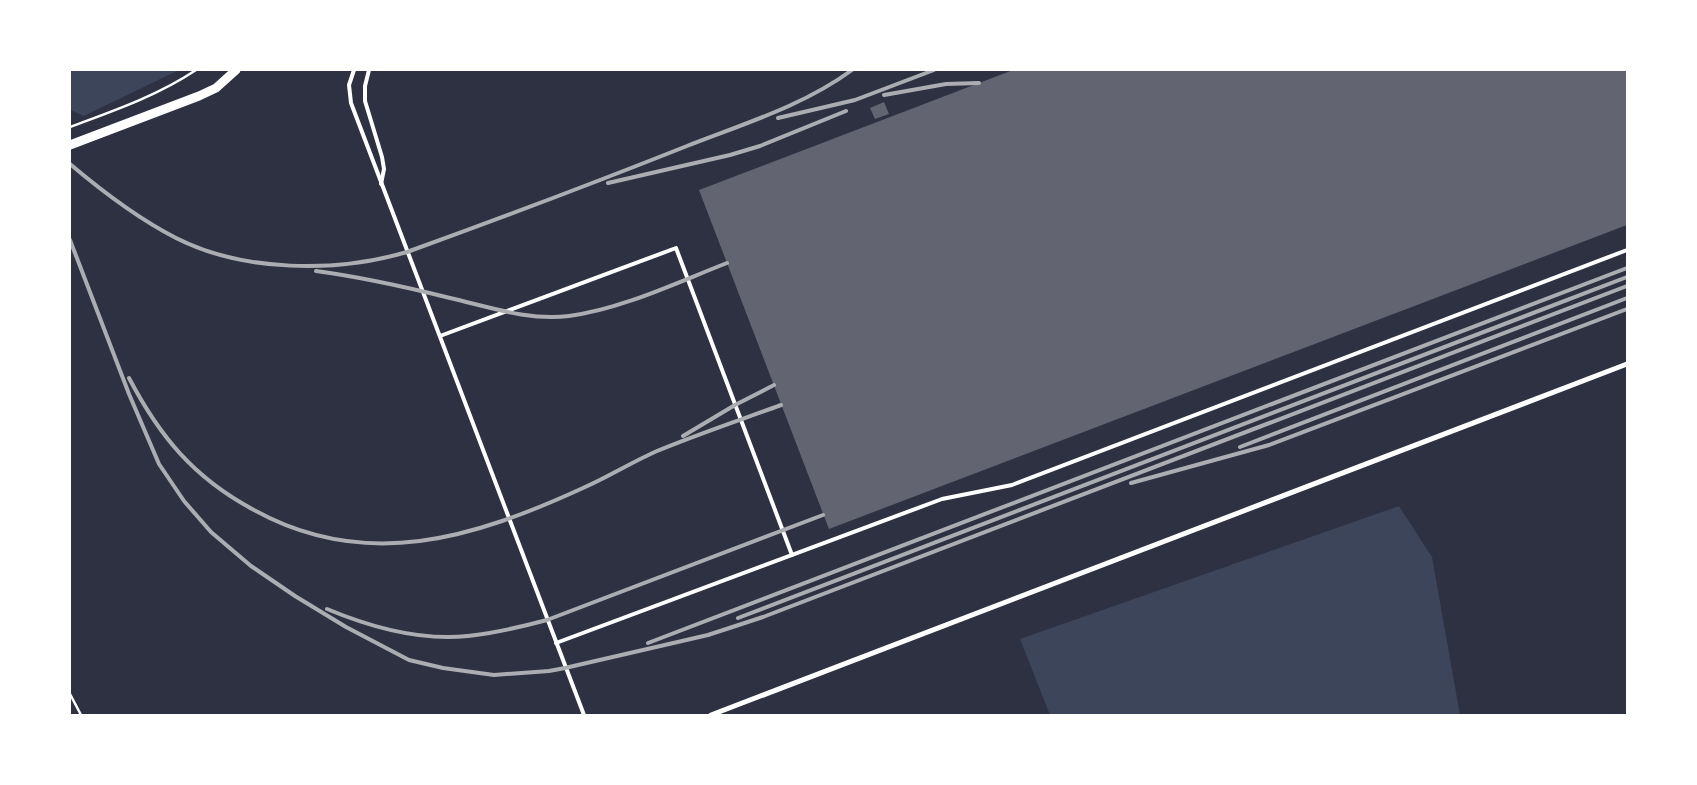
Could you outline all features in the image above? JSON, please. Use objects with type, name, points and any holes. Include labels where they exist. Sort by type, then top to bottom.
[{"type":"street","points":[[70,145],[199,96],[216,88],[236,70]]},
{"type":"street","points":[[712,715],[1627,364]]},
{"type":"lane","points":[[354,70],[349,85],[351,103],[584,715]]},
{"type":"lane","points":[[369,70],[364,101],[382,157],[384,169],[381,184]]},
{"type":"lane","points":[[440,336],[676,248],[792,555]]},
{"type":"lane","points":[[556,643],[942,499],[1012,485],[1627,250]]},
{"type":"path","points":[[70,127],[141,100],[175,84],[196,70]]},
{"type":"path","points":[[70,694],[81,715]]},
{"type":"shaded area","points":[[70,70],[179,70],[84,116],[70,110]]},
{"type":"shaded area","points":[[1399,506],[1432,557],[1460,715],[1050,715],[1020,639]]},
{"type":"building","points":[[1013,70],[1627,70],[1627,225],[829,529],[699,190]]},
{"type":"building","points":[[884,102],[889,114],[875,119],[870,108]]},
{"type":"railway","points":[[70,164],[134,213],[176,238],[202,249],[260,263],[290,266],[350,263],[379,259],[407,252],[751,122],[813,94],[852,70]]},
{"type":"railway","points":[[778,118],[855,100],[934,70]]},
{"type":"railway","points":[[884,95],[946,84],[979,83]]},
{"type":"railway","points":[[608,183],[730,155],[760,146],[846,111]]},
{"type":"railway","points":[[70,240],[129,394],[159,464],[184,501],[211,532],[251,566],[295,596],[346,627],[409,660],[443,668],[494,675],[565,668],[708,635],[763,617],[1627,286]]},
{"type":"railway","points":[[316,271],[417,290],[524,315],[554,317],[589,312],[629,301],[727,263]]},
{"type":"railway","points":[[648,643],[1627,268]]},
{"type":"railway","points":[[738,618],[1627,277]]},
{"type":"railway","points":[[1240,447],[1627,298]]},
{"type":"railway","points":[[1131,483],[1269,445],[1627,309]]},
{"type":"railway","points":[[129,378],[166,437],[196,470],[233,498],[296,529],[337,540],[379,543],[420,541],[461,533],[501,521],[583,488],[657,451],[781,405]]},
{"type":"railway","points":[[683,436],[735,405],[774,385]]},
{"type":"railway","points":[[327,609],[378,627],[414,634],[450,637],[498,631],[547,620],[823,515]]}]
